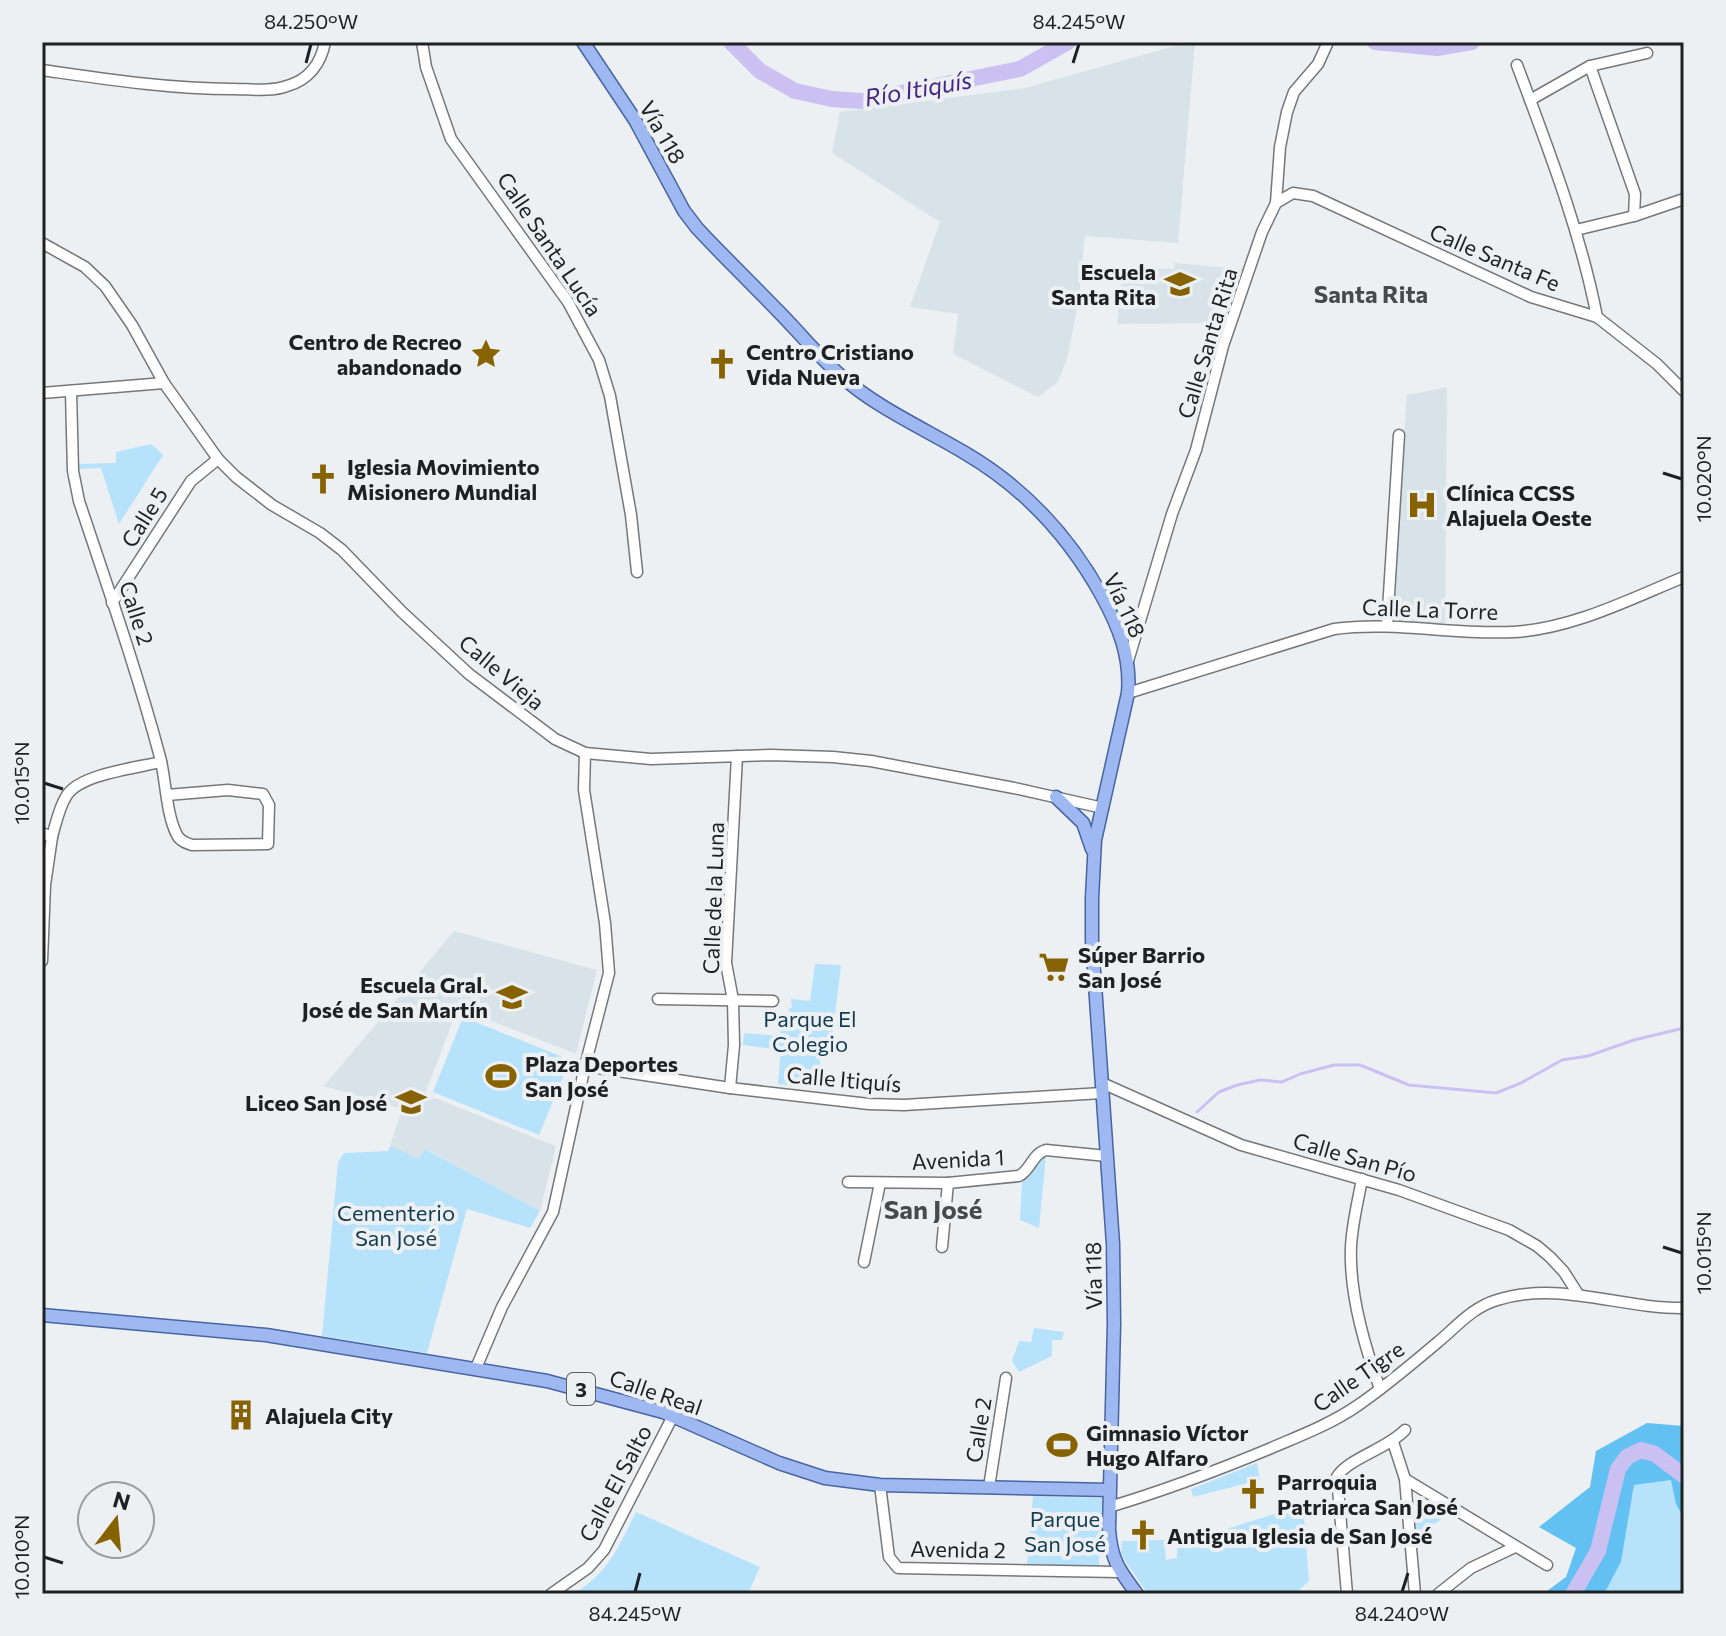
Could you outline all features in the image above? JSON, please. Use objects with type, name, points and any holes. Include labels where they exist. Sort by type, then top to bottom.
[{"type":"main road","name":"Vía 118","points":[[583,42],[635,120],[684,211],[697,228],[841,376],[875,401],[985,465],[1037,508],[1078,557],[1118,629],[1128,661],[1128,693],[1093,855],[1092,941],[1113,1244],[1109,1507],[1110,1545],[1119,1572]]},
{"type":"main road","points":[[1056,797],[1083,823],[1093,855]]},
{"type":"main road","name":"Calle Real","points":[[42,1315],[266,1335],[476,1368],[585,1389],[673,1416],[779,1463],[825,1478],[880,1485],[1109,1490]]},
{"type":"main road","points":[[1119,1572],[1137,1594]]},
{"type":"street","points":[[42,70],[175,88],[279,88],[298,82],[313,70],[325,42]]},
{"type":"street","name":"Calle Santa Lucía","points":[[422,42],[426,67],[451,139],[568,302],[599,360],[610,396],[631,515],[637,572]]},
{"type":"street","name":"Calle Santa Rita","points":[[1128,661],[1172,514],[1196,450],[1223,346],[1262,232],[1276,203],[1280,147],[1287,112],[1294,92],[1318,64],[1326,47]]},
{"type":"street","points":[[1530,100],[1590,66],[1647,53]]},
{"type":"street","points":[[1517,65],[1576,230],[1587,265],[1597,317]]},
{"type":"street","points":[[1590,66],[1635,194],[1634,216]]},
{"type":"street","name":"Calle Santa Fe","points":[[1276,203],[1293,193],[1313,196],[1531,297],[1597,317],[1657,364],[1684,391]]},
{"type":"street","points":[[1576,230],[1634,216],[1684,199]]},
{"type":"street","name":"Calle Vieja","points":[[42,243],[85,267],[105,286],[132,325],[164,383],[218,459],[252,490],[342,550],[402,612],[477,680],[538,728],[585,753],[651,759],[737,756],[833,757],[871,761],[1103,808]]},
{"type":"street","points":[[42,393],[164,383]]},
{"type":"street","name":"Calle 2","points":[[71,392],[73,471],[79,501],[146,705],[161,762],[167,795],[177,835],[183,842],[192,845],[268,844],[269,805],[263,794],[228,790],[167,795]]},
{"type":"street","points":[[1387,626],[1399,435]]},
{"type":"street","name":"Calle 5","points":[[112,603],[191,481],[218,459]]},
{"type":"street","name":"Calle La Torre","points":[[1128,693],[1334,629],[1369,624],[1515,632],[1559,624],[1684,577]]},
{"type":"street","points":[[476,1368],[502,1307],[553,1212],[609,973],[605,923],[584,790],[585,753]]},
{"type":"street","name":"Calle de la Luna","points":[[730,1088],[734,1045],[733,1000],[726,963],[737,756]]},
{"type":"street","points":[[42,961],[47,835],[62,803],[80,783],[161,762]]},
{"type":"street","points":[[658,999],[773,1001]]},
{"type":"street","name":"Calle Itiquís","points":[[585,1066],[730,1088],[904,1105],[1102,1088]]},
{"type":"street","name":"Calle San Pío","points":[[1102,1088],[1241,1145],[1399,1190],[1525,1238],[1550,1257],[1578,1294]]},
{"type":"street","name":"Avenida 1","points":[[848,1182],[948,1183],[1019,1176],[1025,1173],[1040,1152],[1046,1150],[1107,1156]]},
{"type":"street","points":[[1362,1179],[1351,1250],[1367,1352],[1380,1389]]},
{"type":"street","points":[[864,1262],[880,1183]]},
{"type":"street","points":[[942,1247],[948,1183]]},
{"type":"street","name":"Calle Tigre","points":[[1109,1507],[1165,1490],[1317,1429],[1380,1389],[1480,1306],[1498,1299],[1535,1293],[1578,1294],[1659,1308],[1684,1308]]},
{"type":"street","name":"Calle 2","points":[[989,1487],[1006,1378]]},
{"type":"street","name":"Calle El Salto","points":[[551,1594],[588,1568],[604,1550],[673,1416]]},
{"type":"street","points":[[1347,1594],[1337,1477],[1346,1466],[1393,1442],[1405,1430]]},
{"type":"street","points":[[1393,1442],[1405,1479],[1415,1594]]},
{"type":"street","points":[[1405,1479],[1547,1565]]},
{"type":"street","name":"Avenida 2","points":[[880,1485],[889,1557],[894,1565],[903,1569],[1119,1572]]},
{"type":"street","points":[[1438,1594],[1471,1568],[1515,1547]]},
{"type":"shaded area","points":[[1195,42],[1178,243],[1085,236],[1079,298],[1068,355],[1058,382],[1038,397],[953,354],[958,314],[910,307],[940,222],[832,153],[840,112],[1025,88]]},
{"type":"shaded area","name":"Escuela Santa Rita","points":[[1175,263],[1243,269],[1225,323],[1117,324],[1123,268],[1174,269]]},
{"type":"shaded area","name":"Clínica CCSS Alajuela Oeste","points":[[1447,387],[1445,624],[1389,620],[1407,395]]},
{"type":"shaded area","points":[[454,931],[597,970],[576,1054],[458,1008],[425,1094],[556,1146],[540,1211],[426,1149],[419,1160],[390,1146],[402,1109],[324,1086]]},
{"type":"shaded area","points":[[1647,1423],[1684,1426],[1684,1519],[1676,1504],[1671,1480],[1634,1485],[1621,1562],[1604,1594],[1543,1594],[1566,1577],[1576,1548],[1539,1527],[1590,1487],[1596,1451]]},
{"type":"green space","points":[[151,444],[163,455],[119,524],[101,468],[77,469],[77,464],[116,463],[116,452]]},
{"type":"green space","name":"Parque El Colegio","points":[[815,964],[841,965],[833,1055],[821,1054],[817,1088],[778,1084],[781,1050],[743,1045],[744,1033],[779,1036],[781,1027],[788,1024],[791,999],[810,1001]]},
{"type":"green space","name":"Plaza Deportes San José","points":[[463,1017],[570,1060],[539,1135],[433,1092]]},
{"type":"green space","name":"Cementerio San José","points":[[390,1146],[419,1159],[425,1149],[540,1211],[530,1228],[467,1209],[427,1353],[322,1336],[338,1162],[344,1153],[388,1151]]},
{"type":"green space","points":[[1046,1155],[1039,1228],[1020,1220],[1022,1182]]},
{"type":"green space","points":[[1034,1328],[1064,1332],[1062,1340],[1052,1340],[1052,1356],[1019,1372],[1012,1361],[1019,1341],[1031,1342]]},
{"type":"green space","points":[[1257,1463],[1260,1480],[1193,1497],[1191,1489]]},
{"type":"green space","points":[[1672,1479],[1676,1504],[1684,1519],[1684,1594],[1604,1594],[1621,1562],[1634,1485]]},
{"type":"green space","name":"Parque San José","points":[[1033,1496],[1102,1498],[1099,1566],[1027,1564]]},
{"type":"green space","points":[[1424,1499],[1450,1514],[1414,1537],[1412,1504]]},
{"type":"green space","points":[[1303,1505],[1309,1581],[1295,1594],[1148,1594],[1121,1554],[1122,1541],[1164,1540],[1166,1560],[1177,1558],[1177,1548],[1185,1542]]},
{"type":"green space","points":[[636,1512],[760,1567],[748,1594],[574,1594],[604,1568]]},
{"type":"waterway","name":"Río Itiquís","points":[[731,42],[760,71],[795,91],[861,101],[1020,69],[1068,42]]},
{"type":"waterway","name":"Río Itiquís","points":[[1375,42],[1437,48],[1472,42]]},
{"type":"waterway","points":[[1197,1112],[1219,1092],[1237,1085],[1260,1080],[1282,1082],[1334,1065],[1360,1065],[1409,1085],[1496,1093],[1562,1060],[1588,1056],[1634,1040],[1684,1028]]},
{"type":"waterway","points":[[1573,1594],[1598,1551],[1618,1469],[1627,1457],[1641,1450],[1655,1454],[1684,1476]]},
{"type":"place","name":"Escuela Santa Rita","points":[[1180,284]]},
{"type":"place","name":"Centro de Recreo abandonado","points":[[486,354]]},
{"type":"place","name":"Centro Cristiano Vida Nueva","points":[[722,364]]},
{"type":"place","name":"Iglesia Movimiento Misionero Mundial","points":[[323,479]]},
{"type":"place","name":"Clínica CCSS Alajuela Oeste","points":[[1422,505]]},
{"type":"place","name":"Súper Barrio San José","points":[[1054,967]]},
{"type":"place","name":"Escuela Gral. José de San Martín","points":[[512,997]]},
{"type":"place","name":"Plaza Deportes San José","points":[[501,1076]]},
{"type":"place","name":"Liceo San José","points":[[411,1102]]},
{"type":"place","name":"Alajuela City","points":[[241,1415]]},
{"type":"place","name":"Gimnasio Víctor Hugo Alfaro","points":[[1062,1445]]},
{"type":"place","name":"Parroquia Patriarca San José","points":[[1253,1494]]},
{"type":"place","name":"Antigua Iglesia de San José","points":[[1143,1535]]},
{"type":"district","name":"Santa Rita","points":[[1371,293]]},
{"type":"district","name":"San José","points":[[933,1208]]}]
